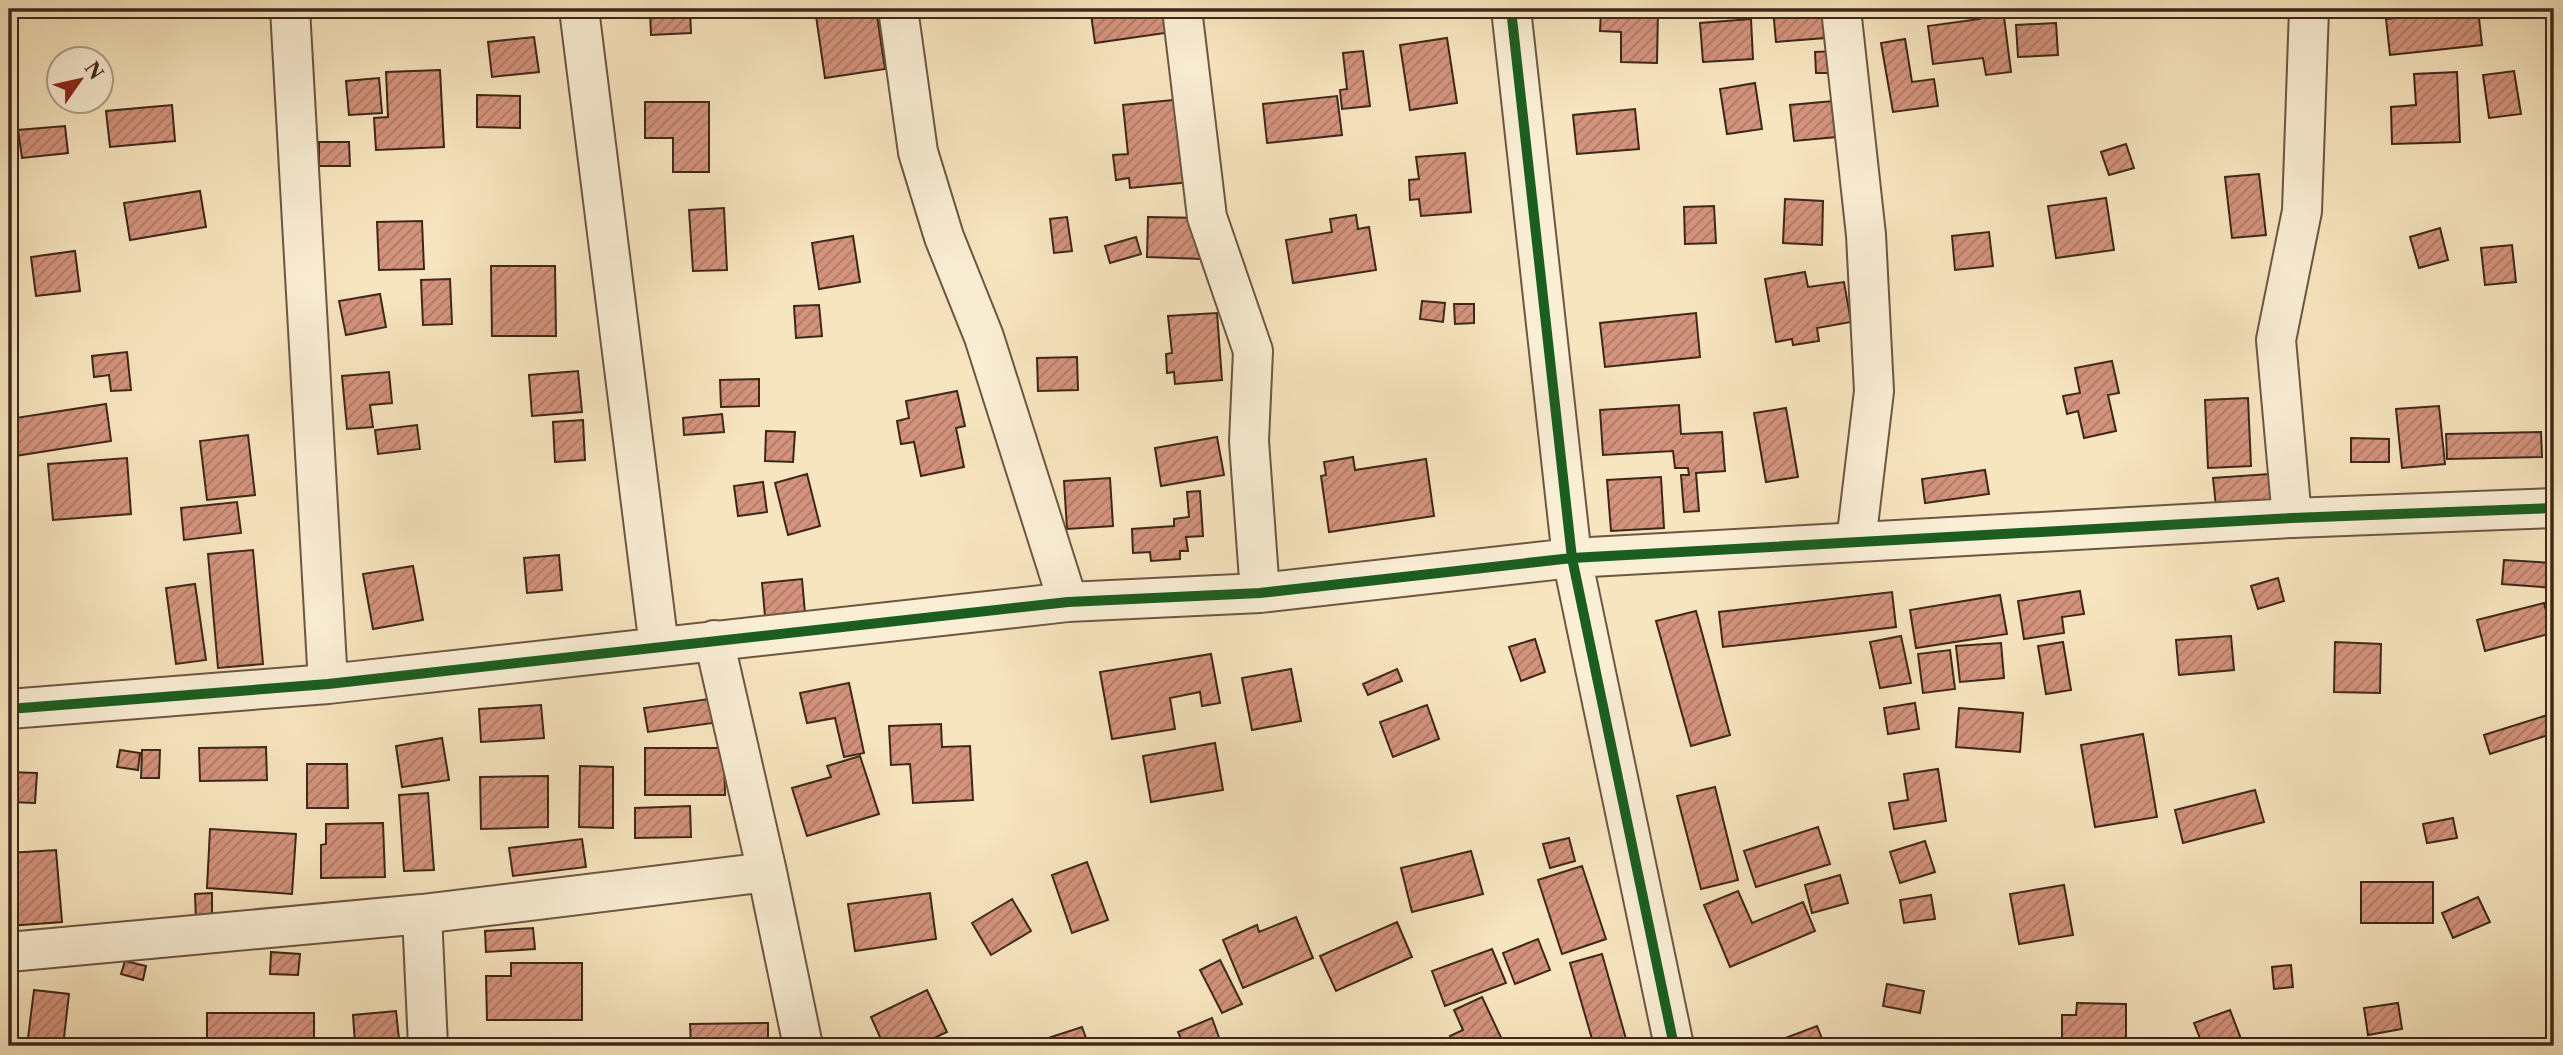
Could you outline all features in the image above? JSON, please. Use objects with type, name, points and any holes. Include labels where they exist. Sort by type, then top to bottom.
[{"type":"street","points":[[290,9],[328,684]]},
{"type":"street","points":[[579,9],[659,647]]},
{"type":"street","points":[[898,9],[918,152],[944,237],[985,337],[1068,602]]},
{"type":"street","points":[[1182,9],[1207,217],[1253,351],[1249,441],[1260,593]]},
{"type":"street","points":[[1511,9],[1572,558],[1674,1046]]},
{"type":"street","points":[[1841,9],[1866,236],[1874,391],[1856,542]]},
{"type":"street","points":[[2292,518],[2276,340],[2302,211],[2309,9]]},
{"type":"street","points":[[9,709],[328,684],[1068,602],[1260,593],[1572,558],[2292,518],[2554,508]]},
{"type":"street","points":[[713,640],[767,872],[803,1046]]},
{"type":"street","points":[[9,952],[422,914],[767,872]]},
{"type":"street","points":[[422,914],[428,1046]]},
{"type":"building","points":[[650,9],[690,9],[691,33],[651,35]]},
{"type":"building","points":[[815,9],[876,9],[885,69],[825,78]]},
{"type":"building","points":[[1109,9],[1169,9],[1172,32],[1095,43],[1091,14]]},
{"type":"building","points":[[1601,9],[1658,9],[1657,63],[1621,62],[1621,32],[1600,31]]},
{"type":"building","points":[[1773,9],[1823,9],[1825,38],[1776,42]]},
{"type":"building","points":[[1979,9],[2003,9],[2011,72],[1986,75],[1983,58],[1933,64],[1928,26],[1980,19]]},
{"type":"building","points":[[2478,9],[2482,45],[2390,55],[2386,19]]},
{"type":"building","points":[[1751,19],[1753,59],[1703,62],[1700,23]]},
{"type":"building","points":[[2056,23],[2058,55],[2018,57],[2016,25]]},
{"type":"building","points":[[534,37],[539,72],[492,77],[488,42]]},
{"type":"building","points":[[1447,38],[1457,103],[1410,110],[1400,45]]},
{"type":"building","points":[[1905,39],[1912,82],[1934,79],[1938,106],[1893,112],[1881,43]]},
{"type":"building","points":[[1363,51],[1370,106],[1342,109],[1340,90],[1347,89],[1343,53]]},
{"type":"building","points":[[1837,51],[1838,73],[1816,73],[1815,52]]},
{"type":"building","points":[[440,70],[444,147],[376,150],[374,118],[388,117],[386,72]]},
{"type":"building","points":[[2514,71],[2521,114],[2489,118],[2483,75]]},
{"type":"building","points":[[2457,72],[2460,142],[2392,144],[2391,107],[2416,105],[2414,74]]},
{"type":"building","points":[[379,78],[382,113],[349,115],[346,81]]},
{"type":"building","points":[[1755,83],[1762,129],[1727,134],[1720,89]]},
{"type":"building","points":[[477,95],[520,96],[520,128],[477,127]]},
{"type":"building","points":[[1337,96],[1342,135],[1267,143],[1263,104]]},
{"type":"building","points":[[1183,99],[1201,181],[1130,188],[1129,178],[1116,180],[1113,155],[1128,154],[1123,105]]},
{"type":"building","points":[[1844,100],[1847,136],[1794,141],[1790,105]]},
{"type":"building","points":[[645,102],[709,102],[709,172],[673,172],[673,138],[645,138]]},
{"type":"building","points":[[172,105],[175,141],[110,147],[107,116],[116,116],[116,110]]},
{"type":"building","points":[[1635,109],[1639,149],[1577,154],[1573,115]]},
{"type":"building","points":[[65,126],[68,153],[22,158],[18,130]]},
{"type":"building","points":[[319,142],[349,142],[350,166],[319,166]]},
{"type":"building","points":[[2126,144],[2134,168],[2109,175],[2101,152]]},
{"type":"building","points":[[1465,153],[1471,212],[1421,216],[1419,199],[1410,200],[1409,180],[1419,179],[1416,157]]},
{"type":"building","points":[[2259,174],[2266,235],[2232,238],[2225,177]]},
{"type":"building","points":[[200,191],[206,227],[130,240],[124,203]]},
{"type":"building","points":[[2106,198],[2114,250],[2056,258],[2048,206]]},
{"type":"building","points":[[1785,199],[1823,201],[1822,245],[1783,243]]},
{"type":"building","points":[[1714,206],[1716,243],[1685,244],[1684,207]]},
{"type":"building","points":[[724,208],[727,270],[693,271],[689,210]]},
{"type":"building","points":[[1356,215],[1358,229],[1369,227],[1376,270],[1293,283],[1286,240],[1332,232],[1330,219]]},
{"type":"building","points":[[1067,217],[1072,251],[1054,253],[1050,219]]},
{"type":"building","points":[[1148,217],[1203,218],[1202,259],[1147,257]]},
{"type":"building","points":[[422,221],[424,269],[379,270],[377,222]]},
{"type":"building","points":[[2440,228],[2448,260],[2419,268],[2410,237]]},
{"type":"building","points":[[1989,232],[1993,266],[1955,270],[1952,236]]},
{"type":"building","points":[[853,236],[860,282],[819,289],[812,243]]},
{"type":"building","points":[[1136,237],[1141,254],[1110,263],[1105,246]]},
{"type":"building","points":[[2512,245],[2516,282],[2485,285],[2481,248]]},
{"type":"building","points":[[75,251],[80,291],[36,296],[31,257]]},
{"type":"building","points":[[491,266],[555,266],[556,336],[492,336]]},
{"type":"building","points":[[1805,272],[1808,287],[1844,282],[1851,322],[1817,328],[1819,341],[1793,345],[1792,339],[1776,342],[1765,279]]},
{"type":"building","points":[[450,279],[452,324],[423,325],[421,280]]},
{"type":"building","points":[[380,294],[386,327],[346,335],[339,301]]},
{"type":"building","points":[[1422,301],[1445,303],[1443,322],[1420,319]]},
{"type":"building","points":[[1454,304],[1474,304],[1474,323],[1455,324]]},
{"type":"building","points":[[819,305],[822,336],[796,338],[794,306]]},
{"type":"building","points":[[1217,313],[1222,380],[1175,384],[1174,372],[1167,373],[1166,354],[1172,353],[1168,316]]},
{"type":"building","points":[[1696,313],[1700,357],[1605,367],[1600,323]]},
{"type":"building","points":[[127,352],[131,390],[111,391],[109,375],[94,377],[92,356]]},
{"type":"building","points":[[1077,357],[1078,390],[1038,391],[1037,358]]},
{"type":"building","points":[[2112,361],[2119,393],[2108,395],[2116,431],[2084,438],[2078,411],[2067,414],[2063,396],[2080,393],[2075,368]]},
{"type":"building","points":[[578,371],[582,412],[532,416],[529,375]]},
{"type":"building","points":[[389,372],[392,403],[370,405],[373,427],[347,429],[342,376]]},
{"type":"building","points":[[759,379],[759,406],[721,407],[720,380]]},
{"type":"building","points":[[957,391],[965,426],[956,428],[964,467],[921,476],[914,442],[901,444],[897,421],[909,418],[906,401]]},
{"type":"building","points":[[2248,398],[2251,466],[2208,468],[2205,400]]},
{"type":"building","points":[[106,404],[111,441],[15,456],[9,419]]},
{"type":"building","points":[[1679,405],[1681,434],[1722,432],[1725,471],[1696,473],[1699,511],[1684,512],[1681,475],[1689,475],[1688,468],[1675,468],[1673,451],[1603,455],[1600,410]]},
{"type":"building","points":[[2439,406],[2445,464],[2402,468],[2396,409]]},
{"type":"building","points":[[1786,408],[1798,477],[1766,482],[1754,413]]},
{"type":"building","points":[[722,414],[724,432],[684,435],[683,418]]},
{"type":"building","points":[[583,420],[585,460],[555,462],[553,422]]},
{"type":"building","points":[[417,425],[420,449],[378,454],[375,430]]},
{"type":"building","points":[[766,431],[795,432],[793,462],[765,461]]},
{"type":"building","points":[[2541,432],[2542,457],[2447,459],[2446,434]]},
{"type":"building","points":[[248,435],[255,495],[207,500],[200,441]]},
{"type":"building","points":[[1217,437],[1224,475],[1161,486],[1155,448]]},
{"type":"building","points":[[2351,438],[2389,439],[2389,462],[2351,462]]},
{"type":"building","points":[[1353,457],[1355,470],[1426,459],[1434,516],[1329,532],[1321,476],[1326,475],[1324,462]]},
{"type":"building","points":[[127,458],[131,514],[53,520],[48,464]]},
{"type":"building","points":[[1985,470],[1989,494],[1925,503],[1922,479]]},
{"type":"building","points":[[807,474],[820,526],[788,535],[775,483]]},
{"type":"building","points":[[2269,474],[2271,503],[2216,507],[2213,478]]},
{"type":"building","points":[[1661,477],[1664,528],[1611,531],[1607,480]]},
{"type":"building","points":[[1110,478],[1113,526],[1067,529],[1064,481]]},
{"type":"building","points":[[763,482],[767,512],[738,516],[734,486]]},
{"type":"building","points":[[1200,491],[1203,536],[1186,537],[1188,551],[1180,551],[1180,559],[1151,561],[1150,552],[1133,553],[1132,529],[1174,526],[1174,519],[1189,517],[1187,492]]},
{"type":"building","points":[[237,502],[241,533],[184,540],[181,508]]},
{"type":"building","points":[[253,550],[263,664],[218,668],[208,554]]},
{"type":"building","points":[[559,555],[562,590],[527,593],[524,558]]},
{"type":"building","points":[[2504,560],[2554,563],[2554,588],[2502,584]]},
{"type":"building","points":[[413,566],[423,620],[373,629],[363,574]]},
{"type":"building","points":[[2278,578],[2284,601],[2258,609],[2251,586]]},
{"type":"building","points":[[802,579],[805,613],[765,616],[762,583]]},
{"type":"building","points":[[195,584],[206,660],[176,664],[166,588]]},
{"type":"building","points":[[2080,591],[2084,614],[2062,617],[2064,633],[2024,639],[2018,601]]},
{"type":"building","points":[[1892,592],[1896,627],[1723,647],[1719,612]]},
{"type":"building","points":[[2000,595],[2007,634],[1916,648],[1910,610]]},
{"type":"building","points":[[2544,603],[2552,633],[2485,651],[2477,620]]},
{"type":"building","points":[[1696,611],[1730,735],[1691,746],[1656,621]]},
{"type":"building","points":[[1901,636],[1911,683],[1880,688],[1870,642]]},
{"type":"building","points":[[2231,636],[2234,670],[2179,675],[2176,640]]},
{"type":"building","points":[[1535,639],[1545,672],[1521,681],[1509,647]]},
{"type":"building","points":[[2063,642],[2071,690],[2046,694],[2038,646]]},
{"type":"building","points":[[2335,642],[2381,644],[2380,693],[2334,692]]},
{"type":"building","points":[[2001,643],[2004,678],[1960,682],[1956,646]]},
{"type":"building","points":[[1950,650],[1955,689],[1923,693],[1918,654]]},
{"type":"building","points":[[1211,654],[1220,703],[1202,706],[1200,692],[1170,698],[1175,729],[1112,739],[1100,672]]},
{"type":"building","points":[[1291,669],[1301,721],[1252,730],[1242,678]]},
{"type":"building","points":[[1397,669],[1402,681],[1368,695],[1363,684]]},
{"type":"building","points":[[849,683],[864,753],[844,757],[835,718],[807,723],[800,693]]},
{"type":"building","points":[[716,698],[720,722],[648,732],[644,708]]},
{"type":"building","points":[[1915,703],[1919,729],[1888,734],[1884,708]]},
{"type":"building","points":[[541,705],[544,738],[481,742],[479,709]]},
{"type":"building","points":[[1427,705],[1439,739],[1393,757],[1380,722]]},
{"type":"building","points":[[1959,708],[2023,713],[2020,752],[1956,747]]},
{"type":"building","points":[[2554,713],[2554,733],[2490,754],[2484,735]]},
{"type":"building","points":[[941,724],[942,747],[970,746],[973,800],[913,803],[910,764],[891,765],[889,726]]},
{"type":"building","points":[[2143,734],[2157,817],[2095,827],[2081,745]]},
{"type":"building","points":[[442,738],[449,780],[402,787],[396,746]]},
{"type":"building","points":[[1215,743],[1223,790],[1151,802],[1143,756]]},
{"type":"building","points":[[266,747],[267,780],[200,781],[199,748]]},
{"type":"building","points":[[645,748],[724,748],[725,795],[645,795]]},
{"type":"building","points":[[120,750],[140,753],[138,770],[117,767]]},
{"type":"building","points":[[142,750],[160,750],[159,778],[141,778]]},
{"type":"building","points":[[860,756],[879,814],[807,836],[792,788],[831,777],[827,766]]},
{"type":"building","points":[[307,764],[347,764],[348,808],[307,808]]},
{"type":"building","points":[[580,766],[613,767],[613,828],[579,827]]},
{"type":"building","points":[[1938,769],[1946,821],[1894,829],[1889,803],[1908,800],[1904,774]]},
{"type":"building","points":[[9,772],[37,773],[35,803],[9,802]]},
{"type":"building","points":[[548,776],[548,827],[481,829],[480,777]]},
{"type":"building","points":[[1715,787],[1738,880],[1701,889],[1677,796]]},
{"type":"building","points":[[2255,790],[2264,822],[2183,843],[2175,810]]},
{"type":"building","points":[[428,793],[434,870],[404,871],[399,795]]},
{"type":"building","points":[[690,806],[691,837],[635,838],[635,808]]},
{"type":"building","points":[[2453,818],[2457,838],[2427,843],[2423,824]]},
{"type":"building","points":[[383,823],[385,877],[321,878],[321,845],[326,844],[326,824]]},
{"type":"building","points":[[1818,827],[1830,864],[1756,887],[1744,851]]},
{"type":"building","points":[[210,829],[296,834],[292,894],[207,888]]},
{"type":"building","points":[[1569,838],[1575,861],[1550,868],[1543,844]]},
{"type":"building","points":[[582,839],[586,867],[513,876],[509,848]]},
{"type":"building","points":[[1925,841],[1935,872],[1900,883],[1890,852]]},
{"type":"building","points":[[56,850],[62,922],[9,926],[9,853]]},
{"type":"building","points":[[1471,851],[1483,894],[1412,912],[1401,868]]},
{"type":"building","points":[[1087,862],[1108,920],[1072,933],[1052,875]]},
{"type":"building","points":[[1582,866],[1606,939],[1562,954],[1538,880]]},
{"type":"building","points":[[1840,875],[1848,903],[1812,913],[1805,885]]},
{"type":"building","points":[[2361,882],[2433,882],[2433,923],[2361,923]]},
{"type":"building","points":[[2064,885],[2073,935],[2019,944],[2010,894]]},
{"type":"building","points":[[1738,891],[1752,923],[1803,902],[1815,931],[1730,967],[1704,905]]},
{"type":"building","points":[[212,893],[212,922],[196,923],[195,894]]},
{"type":"building","points":[[930,893],[936,939],[855,951],[848,904]]},
{"type":"building","points":[[1931,895],[1935,919],[1904,923],[1900,900]]},
{"type":"building","points":[[2478,897],[2490,922],[2453,938],[2442,913]]},
{"type":"building","points":[[1012,899],[1031,931],[991,955],[972,923]]},
{"type":"building","points":[[1296,917],[1313,958],[1243,988],[1223,940],[1257,925],[1259,932]]},
{"type":"building","points":[[1397,922],[1412,957],[1336,991],[1320,956]]},
{"type":"building","points":[[533,928],[535,949],[486,952],[485,931]]},
{"type":"building","points":[[1538,939],[1550,970],[1515,984],[1503,953]]},
{"type":"building","points":[[1492,949],[1506,983],[1445,1006],[1432,971]]},
{"type":"building","points":[[271,952],[300,954],[298,975],[270,974]]},
{"type":"building","points":[[1602,954],[1628,1046],[1594,1046],[1570,963]]},
{"type":"building","points":[[1220,960],[1242,1004],[1222,1013],[1200,970]]},
{"type":"building","points":[[125,961],[146,966],[143,980],[121,974]]},
{"type":"building","points":[[511,963],[582,963],[582,1020],[487,1020],[486,976],[511,976]]},
{"type":"building","points":[[2291,965],[2293,987],[2274,989],[2272,967]]},
{"type":"building","points":[[1887,984],[1924,991],[1920,1013],[1883,1006]]},
{"type":"building","points":[[34,990],[69,994],[63,1046],[27,1046]]},
{"type":"building","points":[[927,990],[947,1032],[917,1046],[884,1046],[871,1017]]},
{"type":"building","points":[[1482,997],[1505,1046],[1455,1046],[1450,1036],[1463,1030],[1454,1010]]},
{"type":"building","points":[[2077,1003],[2126,1004],[2126,1046],[2062,1044],[2062,1015],[2076,1015]]},
{"type":"building","points":[[2398,1003],[2402,1029],[2368,1035],[2364,1008]]},
{"type":"building","points":[[2230,1010],[2241,1039],[2220,1046],[2203,1046],[2194,1023]]},
{"type":"building","points":[[396,1011],[399,1039],[355,1043],[353,1015]]},
{"type":"building","points":[[207,1013],[314,1013],[314,1046],[207,1046]]},
{"type":"building","points":[[1212,1018],[1222,1046],[1184,1046],[1178,1032]]},
{"type":"building","points":[[768,1023],[768,1046],[691,1046],[690,1024]]},
{"type":"building","points":[[1817,1026],[1825,1046],[1770,1044]]},
{"type":"building","points":[[1082,1027],[1089,1046],[1037,1046],[1036,1042]]},
{"type":"building","points":[[651,1040],[651,1046],[618,1046],[617,1043]]},
{"type":"cycle path","points":[[1511,9],[1572,558],[1674,1046]]},
{"type":"cycle path","points":[[9,709],[328,684],[1068,602],[1260,593],[1572,558],[2292,518],[2554,508]]}]
